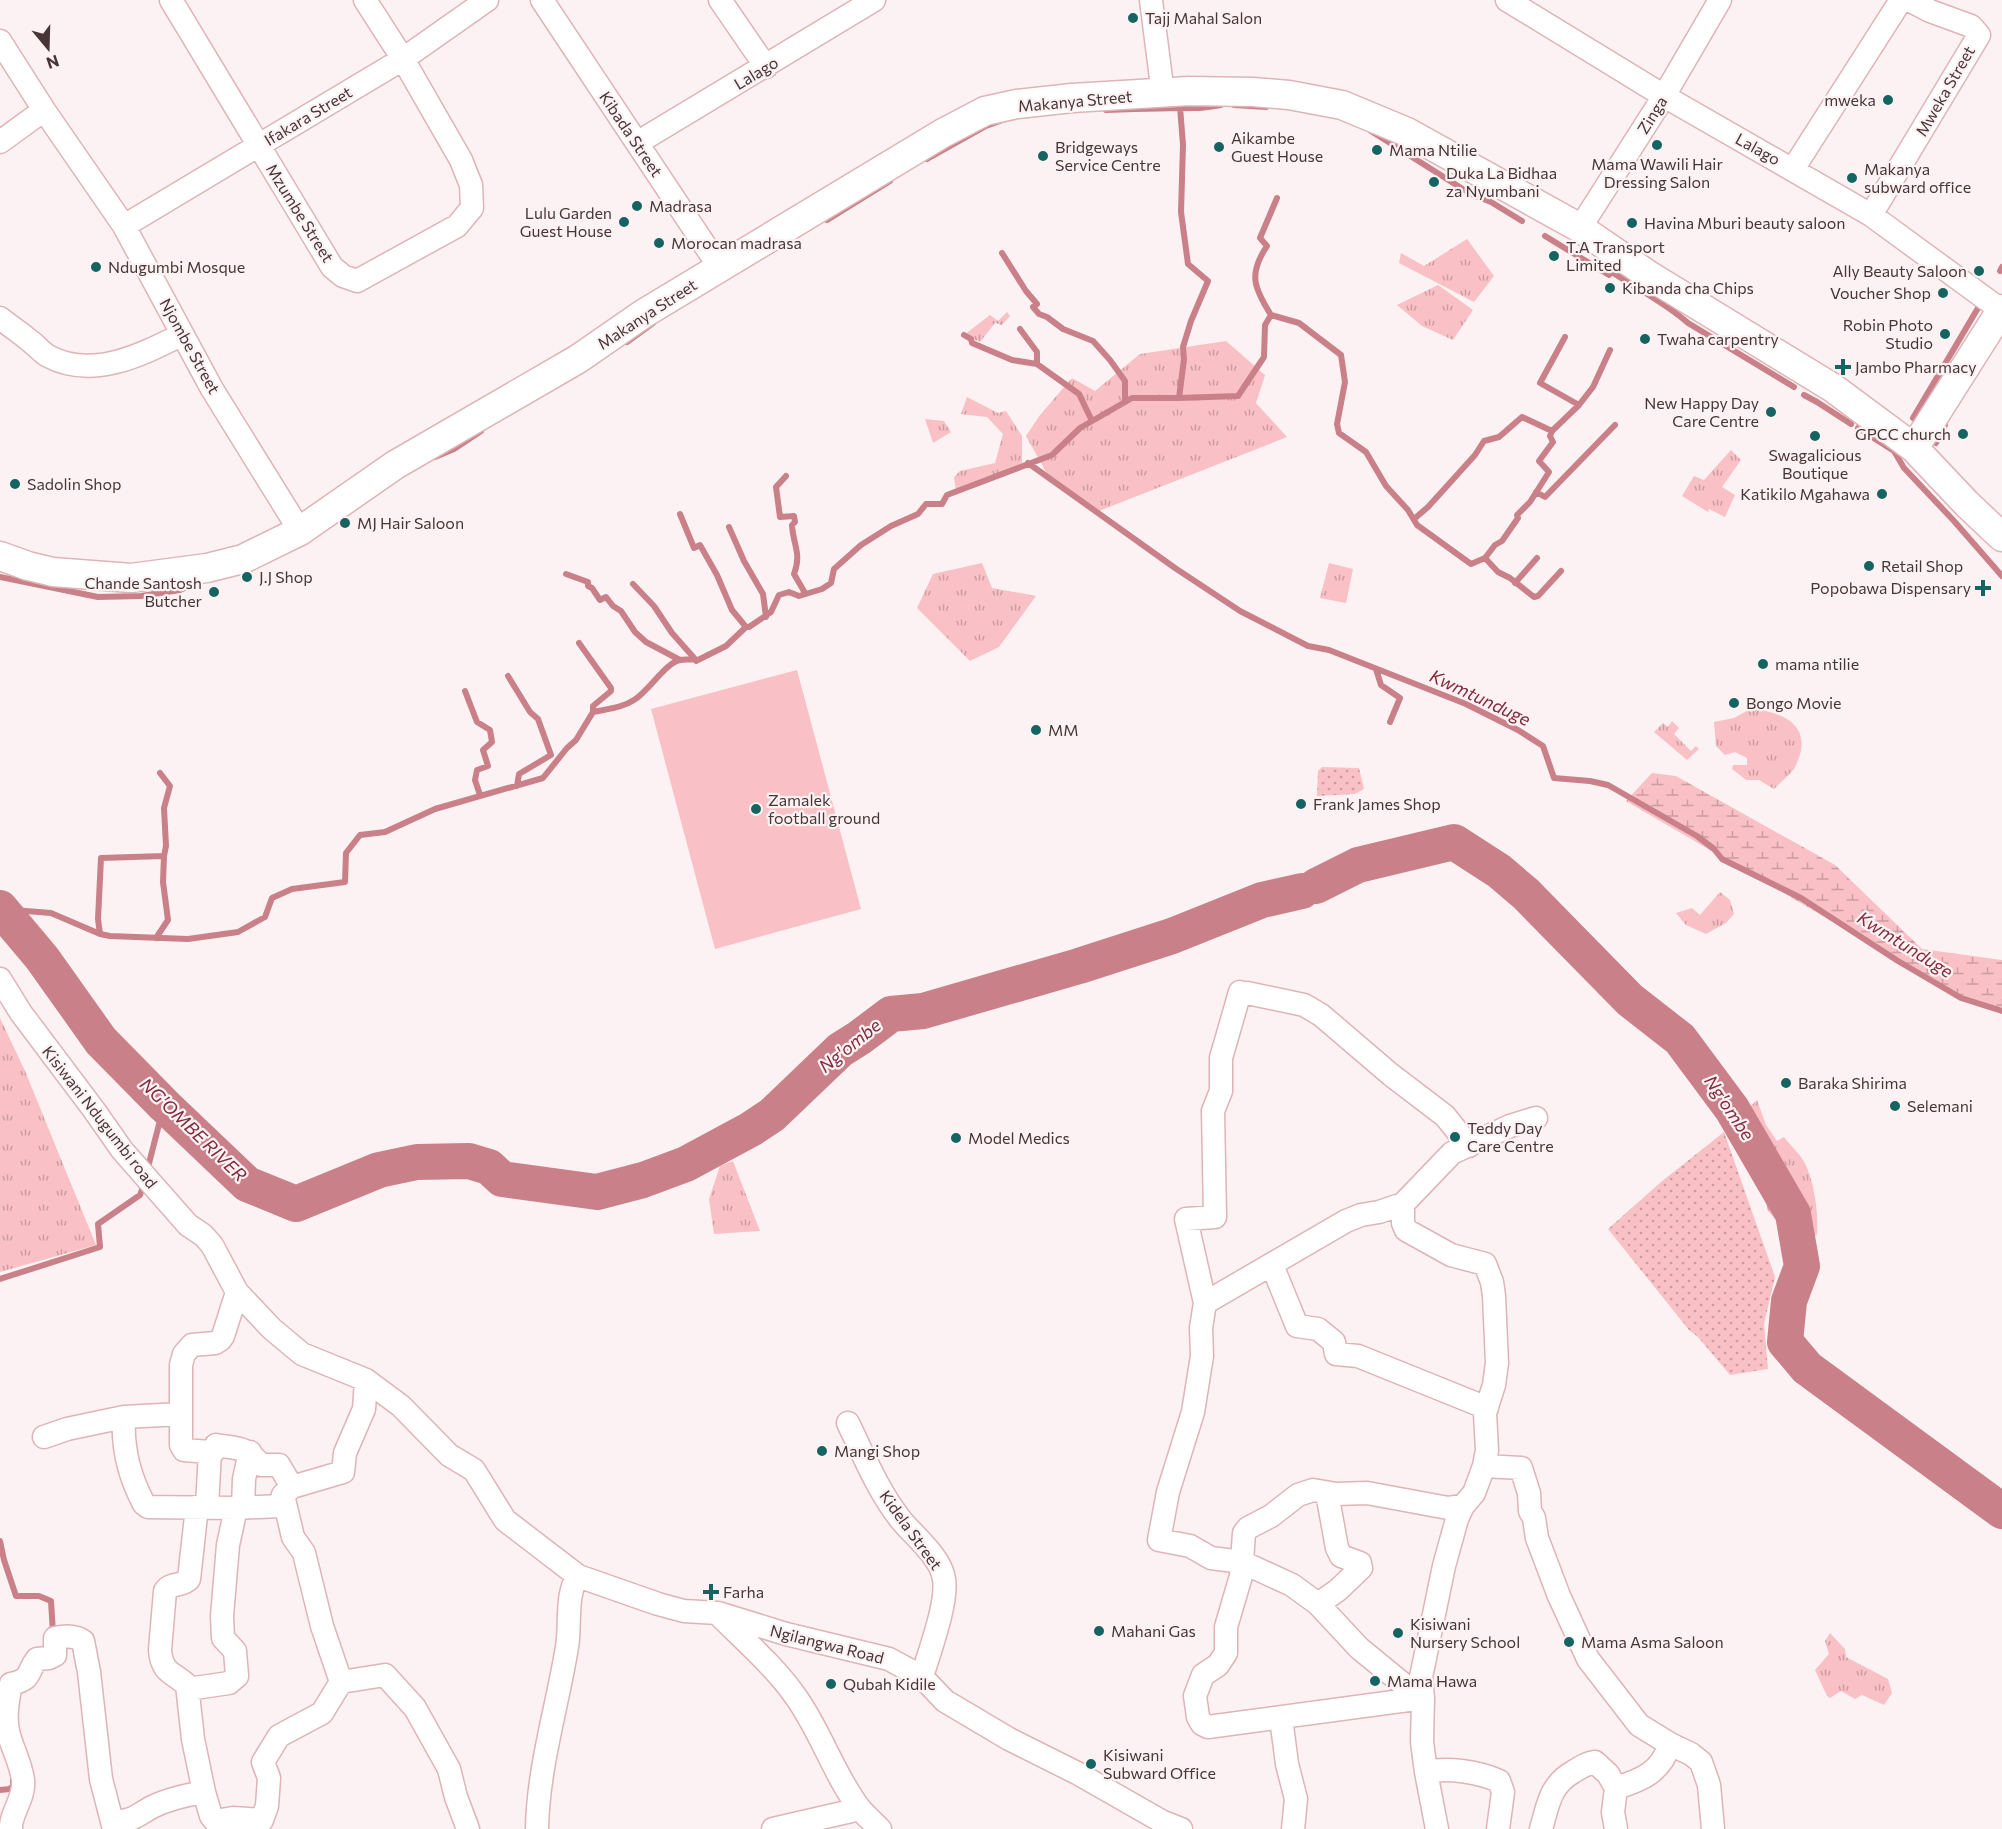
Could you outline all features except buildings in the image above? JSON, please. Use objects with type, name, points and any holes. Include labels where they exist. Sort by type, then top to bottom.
[{"type":"street","name":"Mzumbe Street","points":[[171,0],[332,267],[343,276],[357,280],[458,226],[472,208],[471,185],[461,160],[403,59],[365,0]]},
{"type":"street","name":"Ifakara Street","points":[[124,226],[403,59],[487,0]]},
{"type":"street","name":"Kibada Street","points":[[542,0],[720,268]]},
{"type":"street","points":[[720,0],[766,67]]},
{"type":"street","name":"Lalago","points":[[637,143],[874,0]]},
{"type":"street","points":[[1151,0],[1163,94]]},
{"type":"street","name":"Lalago","points":[[1507,0],[1534,6],[1664,96],[1871,215],[2002,309]]},
{"type":"street","name":"Zinga","points":[[1580,228],[1664,96],[1720,0]]},
{"type":"street","points":[[1793,169],[1901,0]]},
{"type":"street","name":"Mweka Street","points":[[1871,215],[1978,35],[1971,26],[1930,11],[1909,0]]},
{"type":"street","name":"Njombe Street","points":[[0,41],[44,110],[124,226],[212,389],[300,531]]},
{"type":"street","name":"Makanya Street","points":[[0,556],[54,572],[131,578],[166,575],[243,559],[300,531],[395,465],[578,359],[643,314],[943,133],[986,111],[1017,104],[1072,98],[1188,91],[1288,95],[1342,105],[1407,132],[1580,228],[1650,276],[1833,388],[1914,448],[1966,504],[2002,537]]},
{"type":"street","points":[[0,142],[44,110]]},
{"type":"street","points":[[1914,448],[2002,309]]},
{"type":"street","points":[[0,318],[47,356],[70,365],[102,365],[140,355],[181,335]]},
{"type":"street","name":"Kisiwani Ndugumbi road","points":[[0,979],[21,1013],[122,1150],[188,1226],[203,1235],[212,1245],[237,1292],[272,1329],[302,1354],[366,1380],[401,1406],[449,1455],[474,1470],[505,1520],[578,1576]]},
{"type":"street","points":[[1422,1698],[1359,1648],[1318,1604],[1292,1585],[1242,1562],[1211,1558],[1190,1546],[1159,1540],[1168,1492],[1193,1412],[1202,1356],[1201,1328],[1205,1303],[1186,1220],[1215,1216],[1213,1111],[1221,1091],[1221,1058],[1243,992],[1304,1005],[1321,1015],[1390,1074],[1445,1116],[1469,1146]]},
{"type":"street","points":[[1205,1303],[1346,1221],[1403,1204],[1452,1153],[1510,1126],[1536,1118]]},
{"type":"street","points":[[1403,1204],[1403,1223],[1406,1230],[1451,1255],[1485,1264],[1492,1282],[1494,1296],[1496,1372],[1485,1413],[1484,1466],[1474,1492],[1463,1506],[1457,1519],[1444,1566],[1421,1677],[1426,1772],[1437,1829]]},
{"type":"street","points":[[1272,1265],[1297,1326],[1318,1329],[1334,1342],[1336,1354],[1358,1356],[1487,1408]]},
{"type":"street","points":[[237,1292],[220,1340],[215,1343],[192,1345],[184,1354],[181,1365],[182,1445],[184,1450],[210,1452],[213,1452],[216,1445],[235,1447],[250,1452],[261,1465],[279,1465],[288,1491],[293,1537],[304,1553],[322,1626],[341,1682]]},
{"type":"street","points":[[124,1417],[123,1434],[129,1472],[144,1504],[153,1509],[280,1506],[288,1491],[343,1472],[345,1453],[364,1409],[366,1380]]},
{"type":"street","points":[[44,1437],[60,1431],[124,1417],[181,1414]]},
{"type":"street","name":"Kidela Street","points":[[848,1423],[873,1474],[890,1502],[942,1571],[945,1580],[944,1597],[922,1677]]},
{"type":"street","points":[[210,1452],[189,1579],[184,1584],[170,1586],[165,1591],[160,1633],[161,1658],[165,1667],[170,1674],[184,1681],[188,1689],[193,1739],[204,1792],[211,1816],[219,1825],[233,1818],[262,1820],[269,1778],[263,1762],[272,1744],[284,1733],[322,1713],[341,1682]]},
{"type":"street","points":[[188,1689],[229,1683],[237,1676],[235,1651],[224,1638],[222,1616],[228,1545],[239,1508],[250,1452]]},
{"type":"street","points":[[1484,1466],[1521,1468],[1529,1492],[1530,1511],[1534,1518],[1537,1538],[1559,1596],[1588,1659],[1639,1725],[1701,1762],[1709,1785],[1713,1829]]},
{"type":"street","points":[[1422,1698],[1209,1727],[1202,1724],[1198,1717],[1195,1696],[1203,1675],[1218,1665],[1226,1653],[1226,1627],[1241,1576],[1244,1533],[1248,1528],[1271,1516],[1306,1491],[1313,1490],[1327,1493],[1356,1492],[1448,1508],[1463,1506]]},
{"type":"street","points":[[1318,1604],[1338,1590],[1361,1568],[1360,1563],[1341,1556],[1337,1548],[1327,1493]]},
{"type":"street","points":[[537,1829],[538,1800],[567,1646],[572,1585],[578,1576]]},
{"type":"street","name":"Ngilangwa Road","points":[[578,1576],[684,1611],[718,1613],[786,1634],[889,1659],[922,1677],[945,1701],[1009,1739],[1077,1773],[1163,1822],[1181,1829]]},
{"type":"street","points":[[718,1613],[797,1697],[860,1809],[880,1829]]},
{"type":"street","points":[[11,1829],[10,1823],[19,1806],[23,1790],[16,1753],[8,1734],[8,1697],[11,1684],[22,1682],[29,1676],[37,1659],[55,1656],[55,1638],[64,1636],[79,1638],[85,1649],[101,1779],[113,1826],[136,1818],[153,1807],[177,1797],[204,1792]]},
{"type":"street","points":[[341,1682],[385,1676],[415,1708],[449,1769],[468,1829]]},
{"type":"street","points":[[1281,1718],[1287,1764],[1296,1799],[1293,1829]]},
{"type":"street","points":[[1616,1788],[1643,1778],[1657,1768],[1666,1758],[1670,1744]]},
{"type":"street","points":[[1541,1829],[1549,1798],[1558,1783],[1588,1763],[1595,1762],[1616,1788],[1613,1812],[1616,1829]]},
{"type":"street","points":[[1426,1772],[1454,1771],[1499,1781],[1503,1792],[1498,1829]]},
{"type":"street","points":[[773,1829],[860,1809]]},
{"type":"street","points":[[456,1829],[463,1826],[468,1829]]},
{"type":"green space","points":[[1467,239],[1494,276],[1474,302],[1399,263],[1401,253],[1424,266]]},
{"type":"green space","points":[[1438,285],[1473,310],[1453,340],[1422,326],[1397,305]]},
{"type":"green space","points":[[1007,312],[1010,316],[1002,325],[995,323],[980,342],[964,335],[990,315],[998,321]]},
{"type":"green space","points":[[1226,341],[1265,375],[1256,403],[1287,437],[1099,511],[1046,472],[1026,436],[1040,415],[1072,378],[1095,391],[1140,354]]},
{"type":"green space","points":[[967,397],[998,413],[1006,411],[1022,436],[1022,463],[956,492],[954,477],[960,471],[995,463],[1003,434],[987,417],[961,414]]},
{"type":"green space","points":[[925,419],[944,421],[951,432],[933,443]]},
{"type":"green space","points":[[1731,450],[1741,460],[1722,487],[1735,495],[1725,517],[1709,509],[1708,512],[1682,496],[1694,476],[1704,480]]},
{"type":"green space","points":[[982,563],[992,588],[1036,596],[999,647],[970,661],[917,608],[933,574]]},
{"type":"green space","points":[[1329,563],[1353,569],[1346,603],[1320,598]]},
{"type":"green space","name":"Zamalek football ground","points":[[797,670],[861,909],[715,949],[651,709]]},
{"type":"green space","points":[[1752,708],[1771,712],[1788,720],[1799,732],[1801,751],[1796,765],[1774,789],[1759,780],[1746,780],[1732,769],[1733,765],[1747,765],[1747,758],[1735,752],[1725,755],[1716,746],[1714,722],[1734,718]]},
{"type":"green space","points":[[1672,721],[1679,728],[1674,734],[1691,751],[1696,746],[1699,749],[1687,760],[1654,732],[1663,723],[1668,727]]},
{"type":"green space","points":[[1322,767],[1359,768],[1364,789],[1355,794],[1317,796],[1318,771]]},
{"type":"green space","points":[[1652,773],[1676,776],[1835,865],[1922,949],[2002,960],[2002,1007],[1977,1006],[1626,801]]},
{"type":"green space","points":[[1720,892],[1730,900],[1734,914],[1726,923],[1706,934],[1686,925],[1676,913],[1692,908],[1700,915]]},
{"type":"green space","points":[[0,1018],[25,1071],[96,1245],[0,1272]]},
{"type":"green space","points":[[1757,1100],[1766,1125],[1777,1141],[1784,1137],[1807,1168],[1815,1196],[1817,1235],[1797,1242],[1768,1211],[1761,1183],[1770,1180],[1751,1155],[1733,1123]]},
{"type":"green space","points":[[1724,1132],[1775,1277],[1764,1324],[1768,1369],[1730,1375],[1698,1337],[1689,1330],[1608,1229],[1661,1182]]},
{"type":"green space","points":[[733,1161],[760,1231],[714,1234],[709,1199],[720,1166]]},
{"type":"green space","points":[[1830,1633],[1845,1649],[1846,1657],[1888,1679],[1892,1693],[1884,1705],[1862,1695],[1855,1699],[1841,1691],[1830,1698],[1827,1696],[1815,1670],[1829,1654],[1825,1641]]},
{"type":"waterway","points":[[1106,110],[1200,108],[1221,105]]},
{"type":"waterway","points":[[1234,105],[1266,107]]},
{"type":"waterway","points":[[1,909],[51,913],[110,936],[188,939],[238,932],[265,917],[272,898],[292,889],[345,882],[346,853],[360,835],[385,832],[435,809],[543,778],[576,740],[593,712],[619,707],[634,700],[674,662],[694,659],[696,661],[726,646],[746,627],[771,612],[779,595],[789,592],[799,596],[822,589],[831,583],[834,569],[861,545],[891,526],[918,514],[926,504],[942,504],[947,495],[1052,455],[1080,428],[1132,398],[1179,398],[1184,359],[1183,347],[1208,281],[1188,264],[1181,212],[1183,145],[1180,107]]},
{"type":"waterway","points":[[927,159],[986,126],[1000,121]]},
{"type":"waterway","points":[[1371,131],[1469,193],[1491,202],[1522,221]]},
{"type":"waterway","points":[[827,220],[890,181]]},
{"type":"waterway","points":[[1271,315],[1257,289],[1255,273],[1267,246],[1260,238],[1277,198]]},
{"type":"waterway","points":[[1545,236],[1609,275],[1612,272],[1688,323],[1794,387]]},
{"type":"waterway","points":[[1002,253],[1037,304],[1033,307],[1039,314],[1063,329],[1093,341],[1110,360],[1125,381],[1125,402]]},
{"type":"waterway","points":[[2000,271],[2002,267]]},
{"type":"waterway","points":[[1913,418],[1978,308]]},
{"type":"waterway","points":[[1179,398],[1238,396],[1264,357],[1265,325],[1271,315],[1299,323],[1341,355],[1345,382],[1337,424],[1339,433],[1366,452],[1386,486],[1408,510],[1417,525],[1471,564],[1485,558],[1495,545],[1502,541],[1518,518],[1517,515],[1530,502],[1549,472],[1539,461],[1553,442],[1550,436],[1552,431]]},
{"type":"waterway","points":[[627,342],[653,323]]},
{"type":"waterway","points":[[1020,329],[1037,352],[1037,364],[1079,394],[1092,421]]},
{"type":"waterway","points":[[964,335],[971,339],[972,343],[1012,360],[1037,364]]},
{"type":"waterway","points":[[1565,337],[1540,383],[1579,405]]},
{"type":"waterway","points":[[1414,519],[1428,507],[1475,455],[1484,441],[1499,437],[1522,417],[1552,431],[1579,405],[1593,387],[1610,350]]},
{"type":"waterway","points":[[1804,395],[1851,424]]},
{"type":"waterway","points":[[1536,492],[1545,497],[1615,425]]},
{"type":"waterway","points":[[1936,443],[1945,425]]},
{"type":"waterway","points":[[1858,428],[1894,451],[1904,468],[2002,576]]},
{"type":"waterway","points":[[435,457],[454,449],[481,431]]},
{"type":"waterway","name":"Kwmtunduge","points":[[1028,463],[1175,568],[1240,611],[1308,646],[1329,650],[1466,704],[1518,730],[1543,746],[1554,778],[1608,785],[1697,836],[1714,849],[1722,859],[1801,898],[1898,961],[1961,998],[2002,1011]]},
{"type":"waterway","points":[[786,476],[776,487],[780,517],[794,516],[795,522],[792,525],[797,560],[794,574],[805,593]]},
{"type":"waterway","points":[[680,514],[694,548],[700,545],[717,575],[732,610],[746,627]]},
{"type":"waterway","points":[[729,527],[744,561],[763,594],[766,617]]},
{"type":"waterway","points":[[1485,558],[1498,572],[1510,578],[1534,597],[1538,596],[1561,571]]},
{"type":"waterway","points":[[1515,583],[1537,558]]},
{"type":"waterway","points":[[566,574],[588,582],[588,586],[600,600],[606,597],[613,606],[621,611],[635,632],[646,642],[680,660]]},
{"type":"waterway","points":[[0,577],[98,597],[141,596],[180,590],[199,582]]},
{"type":"waterway","points":[[633,584],[654,606],[672,633],[695,659]]},
{"type":"waterway","points":[[579,643],[611,688],[611,691],[593,706],[593,712]]},
{"type":"waterway","points":[[1376,669],[1381,685],[1400,698],[1390,722]]},
{"type":"waterway","points":[[508,676],[530,712],[538,719],[551,755],[519,774],[517,786]]},
{"type":"waterway","points":[[465,691],[477,722],[490,730],[492,742],[483,750],[488,766],[477,770],[475,780],[480,795]]},
{"type":"waterway","points":[[100,934],[98,919],[101,858],[164,856],[166,846],[164,808],[170,786],[160,773]]},
{"type":"waterway","name":"Ng'ombe","points":[[1316,886],[1358,865],[1454,842],[1499,871],[1526,894],[1630,1000],[1680,1039],[1732,1109],[1793,1214],[1802,1266],[1789,1301],[1785,1342],[1807,1368],[2002,1511]]},
{"type":"waterway","points":[[156,938],[168,920],[163,882],[164,856]]},
{"type":"waterway","name":"Ng'ombe","points":[[0,908],[42,958],[101,1041],[164,1105],[247,1184],[296,1204],[379,1170],[417,1162],[469,1161],[489,1167],[502,1179],[597,1192],[643,1180],[686,1164],[772,1115],[840,1050],[891,1014],[923,1011],[1079,966],[1172,936],[1262,900],[1302,891]]},
{"type":"waterway","name":"NG'OMBE RIVER","points":[[147,1171],[164,1105]]},
{"type":"waterway","points":[[0,1279],[100,1247],[98,1224],[140,1195],[144,1184]]},
{"type":"waterway","points":[[0,1541],[16,1596],[39,1596],[51,1601],[53,1633]]},
{"type":"waterway","points":[[0,1790],[10,1789],[13,1780]]},
{"type":"place","name":"Tajj Mahal Salon","points":[[1133,18]]},
{"type":"place","name":"mweka","points":[[1888,100]]},
{"type":"place","name":"Mama Wawili Hair Dressing Salon","points":[[1657,145]]},
{"type":"place","name":"Aikambe Guest House","points":[[1219,147]]},
{"type":"place","name":"Mama Ntilie","points":[[1377,150]]},
{"type":"place","name":"Bridgeways Service Centre","points":[[1043,156]]},
{"type":"place","name":"Makanya subward office","points":[[1852,178]]},
{"type":"place","name":"Duka La Bidhaa za Nyumbani","points":[[1434,182]]},
{"type":"place","name":"Madrasa","points":[[637,206]]},
{"type":"place","name":"Lulu Garden Guest House","points":[[624,222]]},
{"type":"place","name":"Havina Mburi beauty saloon","points":[[1632,223]]},
{"type":"place","name":"Morocan madrasa","points":[[659,243]]},
{"type":"place","name":"T.A Transport Limited","points":[[1554,256]]},
{"type":"place","name":"Ndugumbi Mosque","points":[[96,267]]},
{"type":"place","name":"Ally Beauty Saloon","points":[[1979,271]]},
{"type":"place","name":"Kibanda cha Chips","points":[[1610,288]]},
{"type":"place","name":"Voucher Shop","points":[[1943,293]]},
{"type":"place","name":"Robin Photo Studio","points":[[1945,334]]},
{"type":"place","name":"Twaha carpentry","points":[[1645,339]]},
{"type":"place","name":"Jambo Pharmacy","points":[[1843,367]]},
{"type":"place","name":"New Happy Day Care Centre","points":[[1771,412]]},
{"type":"place","name":"GPCC church","points":[[1963,434]]},
{"type":"place","name":"Swagalicious Boutique","points":[[1815,436]]},
{"type":"place","name":"Sadolin Shop","points":[[15,484]]},
{"type":"place","name":"Katikilo Mgahawa","points":[[1882,494]]},
{"type":"place","name":"MJ Hair Saloon","points":[[345,523]]},
{"type":"place","name":"Retail Shop","points":[[1869,566]]},
{"type":"place","name":"J.J Shop","points":[[247,577]]},
{"type":"place","name":"Popobawa Dispensary","points":[[1983,588]]},
{"type":"place","name":"Chande Santosh Butcher","points":[[214,592]]},
{"type":"place","name":"mama ntilie","points":[[1763,664]]},
{"type":"place","name":"Bongo Movie","points":[[1734,703]]},
{"type":"place","name":"MM","points":[[1036,730]]},
{"type":"place","name":"Frank James Shop","points":[[1301,804]]},
{"type":"place","name":"Zamalek football ground","points":[[756,809]]},
{"type":"place","name":"Baraka Shirima","points":[[1786,1083]]},
{"type":"place","name":"Selemani","points":[[1895,1106]]},
{"type":"place","name":"Teddy Day Care Centre","points":[[1455,1137]]},
{"type":"place","name":"Model Medics","points":[[956,1138]]},
{"type":"place","name":"Mangi Shop","points":[[822,1451]]},
{"type":"place","name":"Farha","points":[[711,1592]]},
{"type":"place","name":"Mahani Gas","points":[[1099,1631]]},
{"type":"place","name":"Kisiwani Nursery School","points":[[1398,1633]]},
{"type":"place","name":"Mama Asma Saloon","points":[[1569,1642]]},
{"type":"place","name":"Mama Hawa","points":[[1375,1681]]},
{"type":"place","name":"Qubah Kidile","points":[[831,1684]]},
{"type":"place","name":"Kisiwani Subward Office","points":[[1091,1764]]}]
